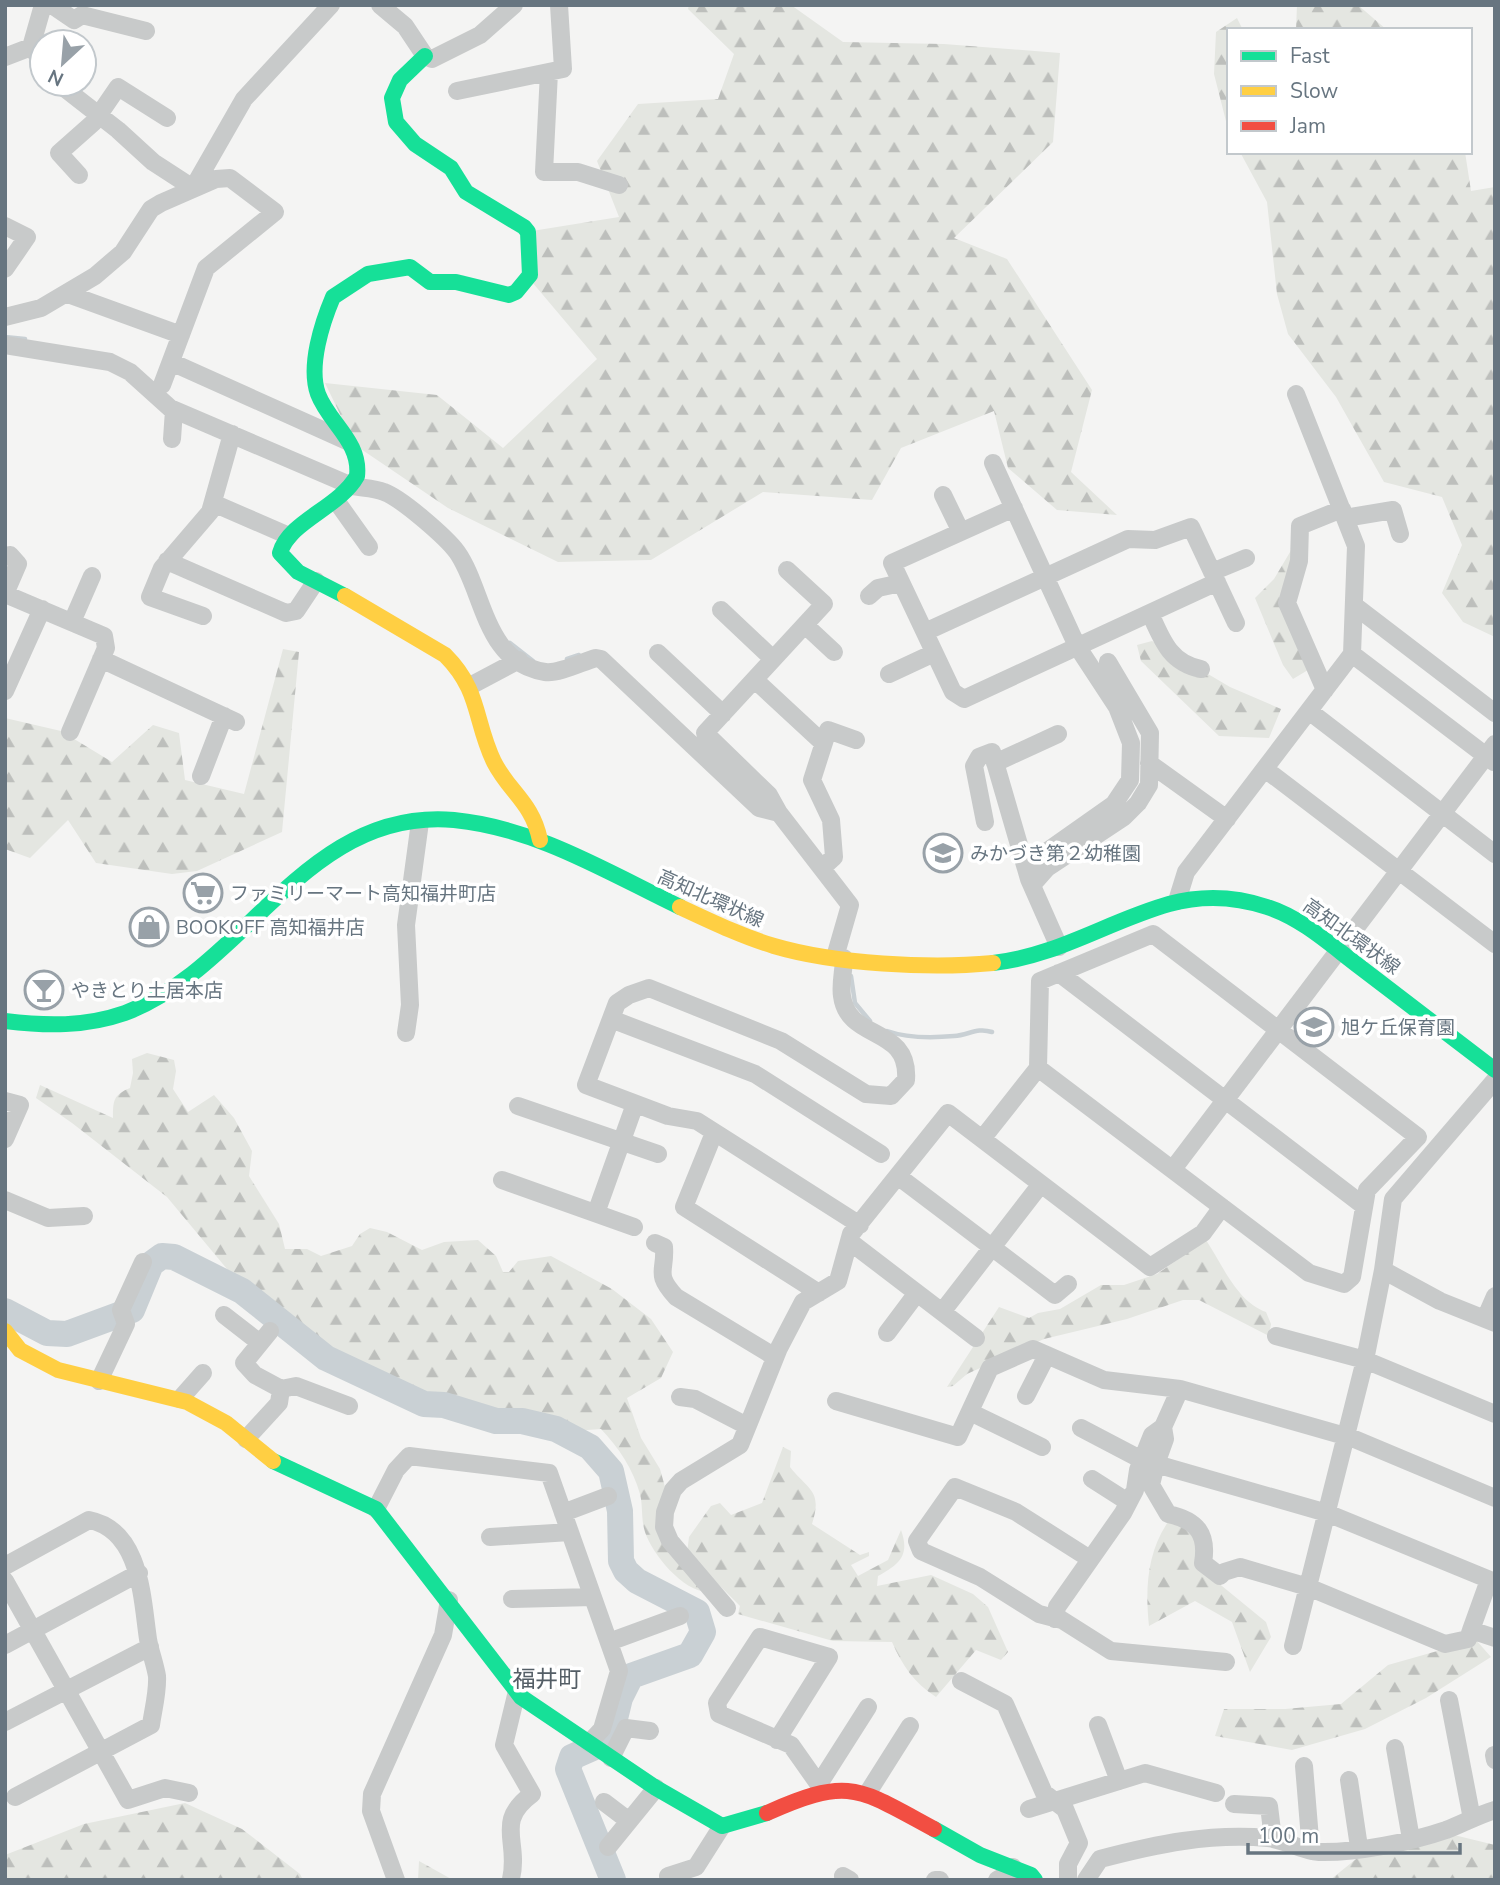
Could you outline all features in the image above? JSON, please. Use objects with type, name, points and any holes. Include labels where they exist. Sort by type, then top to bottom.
[{"type":"street","points":[[40,28],[43,5]]},
{"type":"street","points":[[52,5],[74,20],[82,15],[115,15],[146,31]]},
{"type":"street","points":[[192,188],[244,99],[331,5]]},
{"type":"street","points":[[380,5],[414,36],[425,56]]},
{"type":"street","points":[[425,56],[437,58],[480,35],[514,5]]},
{"type":"street","points":[[457,91],[563,69],[559,5]]},
{"type":"street","points":[[5,57],[28,55]]},
{"type":"street","points":[[425,56],[400,80],[392,98],[396,122],[415,144],[451,167],[466,192],[524,227],[528,232],[530,275],[516,292],[509,295],[456,282],[430,282],[410,267],[368,274],[333,297],[320,348],[316,381],[325,408],[358,457],[358,475],[348,494],[289,536],[280,548],[280,553],[298,572],[445,656],[470,686],[494,762],[535,817],[541,840]]},
{"type":"street","points":[[549,72],[544,172],[578,172],[620,185]]},
{"type":"street","points":[[79,175],[54,148],[99,115],[118,87],[167,118]]},
{"type":"street","points":[[77,98],[153,162],[192,188]]},
{"type":"street","points":[[5,317],[41,308],[68,294],[123,252],[151,209],[192,188],[216,179],[230,178],[275,212],[206,268],[162,385]]},
{"type":"street","points":[[5,226],[27,237],[5,269]]},
{"type":"street","points":[[68,294],[181,335]]},
{"type":"street","points":[[5,345],[110,362],[130,372],[174,410],[352,486],[382,491],[401,500],[457,552],[486,623],[519,660],[547,672],[601,659],[759,808],[779,813]]},
{"type":"street","points":[[171,362],[347,441]]},
{"type":"street","points":[[1177,901],[1186,872],[1352,654],[1356,546],[1296,394]]},
{"type":"street","points":[[172,439],[174,410]]},
{"type":"street","points":[[202,616],[150,597],[167,561],[210,512],[232,434]]},
{"type":"street","points":[[993,463],[1077,646],[1129,733],[1130,780],[1114,804],[1026,866]]},
{"type":"street","points":[[943,495],[961,532]]},
{"type":"street","points":[[337,502],[369,547]]},
{"type":"street","points":[[213,503],[289,536]]},
{"type":"street","points":[[1014,508],[892,563],[953,692],[964,699],[1150,613],[1246,558]]},
{"type":"street","points":[[1325,690],[1287,603],[1299,561],[1300,526],[1343,514],[1393,510],[1400,534]]},
{"type":"street","points":[[925,632],[1128,539],[1155,540],[1191,527],[1236,623]]},
{"type":"street","points":[[10,555],[18,564],[5,594],[104,636],[106,648],[70,732]]},
{"type":"street","points":[[167,561],[286,612],[296,611],[316,581]]},
{"type":"street","points":[[787,570],[824,604],[705,733],[769,795],[779,813],[850,905],[840,958],[842,996],[849,1015],[861,1026],[898,1047],[905,1057],[906,1080],[891,1096],[866,1094],[781,1041],[649,988],[629,995],[617,1003],[586,1085],[635,1104],[696,1121],[860,1225]]},
{"type":"street","points":[[72,622],[92,576]]},
{"type":"street","points":[[869,596],[878,588],[901,583]]},
{"type":"street","points":[[1355,606],[1495,713]]},
{"type":"street","points":[[5,691],[42,609]]},
{"type":"street","points":[[721,610],[774,659]]},
{"type":"street","points":[[1150,613],[1172,656],[1188,666],[1201,669]]},
{"type":"street","points":[[805,625],[834,652]]},
{"type":"street","points":[[658,653],[723,714]]},
{"type":"street","points":[[889,674],[934,653]]},
{"type":"street","points":[[1173,1169],[1442,814],[1492,754],[1352,654]]},
{"type":"street","points":[[101,659],[230,719],[201,776]]},
{"type":"street","points":[[470,686],[519,660]]},
{"type":"street","points":[[1032,885],[1048,868],[1124,817],[1138,803],[1149,785],[1150,733],[1108,663]]},
{"type":"street","points":[[755,680],[823,743]]},
{"type":"street","points":[[1309,712],[1495,854]]},
{"type":"street","points":[[821,868],[834,857],[831,820],[812,780],[828,730],[856,740]]},
{"type":"street","points":[[995,762],[1058,734]]},
{"type":"street","points":[[985,822],[974,766],[979,757],[992,752],[1032,885],[1059,947]]},
{"type":"street","points":[[1149,763],[1227,819]]},
{"type":"street","points":[[1265,769],[1495,944]]},
{"type":"street","name":"高知北環状線","points":[[5,1021],[74,1025],[129,1013],[152,1003],[200,969],[301,874],[334,850],[395,825],[466,821],[501,827],[541,840],[741,937],[786,950],[840,958],[995,962],[1030,957],[1160,905],[1177,901],[1219,895],[1270,907],[1291,916],[1495,1070]]},
{"type":"street","points":[[406,1033],[410,1005],[406,925],[420,822]]},
{"type":"street","points":[[982,1139],[1038,1068],[1040,981],[1153,934],[1419,1138],[1367,1190],[1352,1276],[1344,1284],[1310,1273],[1038,1068]]},
{"type":"street","points":[[1059,973],[1364,1206]]},
{"type":"street","points":[[611,1018],[755,1074],[881,1154]]},
{"type":"street","points":[[1293,1646],[1365,1360],[1383,1270],[1393,1199],[1495,1080]]},
{"type":"street","points":[[5,1101],[20,1105],[5,1139]]},
{"type":"street","points":[[596,1213],[635,1104]]},
{"type":"street","points":[[518,1106],[658,1154]]},
{"type":"street","points":[[727,1608],[670,1541],[664,1527],[665,1512],[673,1490],[681,1481],[740,1445],[775,1357],[803,1302],[838,1281],[849,1241],[948,1113],[1150,1267],[1203,1233],[1223,1206]]},
{"type":"street","points":[[714,1133],[684,1207],[819,1293]]},
{"type":"street","points":[[899,1177],[1055,1295],[1068,1284]]},
{"type":"street","points":[[502,1180],[634,1227]]},
{"type":"street","points":[[942,1312],[1041,1184]]},
{"type":"street","points":[[5,1200],[48,1218],[84,1216]]},
{"type":"street","points":[[849,1241],[976,1338]]},
{"type":"street","points":[[654,1242],[664,1247],[660,1268],[666,1285],[676,1297],[775,1357]]},
{"type":"street","points":[[99,1381],[143,1262]]},
{"type":"street","points":[[1383,1270],[1440,1301],[1490,1322],[1495,1296]]},
{"type":"street","points":[[887,1333],[917,1293]]},
{"type":"street","points":[[223,1315],[265,1337],[244,1363],[255,1375],[281,1389],[296,1386],[349,1406]]},
{"type":"street","points":[[5,1331],[20,1350],[58,1370],[180,1399],[215,1416],[246,1439],[264,1457],[376,1509],[517,1691],[656,1788],[722,1826],[747,1821],[821,1786],[855,1790],[1035,1880]]},
{"type":"street","points":[[1276,1336],[1365,1360],[1495,1414]]},
{"type":"street","points":[[836,1401],[958,1437],[990,1368],[1033,1349],[1104,1380],[1180,1389],[1346,1437],[1495,1498]]},
{"type":"street","points":[[1026,1396],[1047,1355]]},
{"type":"street","points":[[180,1399],[203,1373]]},
{"type":"street","points":[[246,1439],[279,1403],[281,1389]]},
{"type":"street","points":[[1055,1619],[1056,1607],[1128,1502],[1149,1462],[1165,1439],[1163,1427],[1180,1389]]},
{"type":"street","points":[[680,1397],[695,1399],[747,1426]]},
{"type":"street","points":[[970,1412],[1042,1447]]},
{"type":"street","points":[[1081,1428],[1149,1462],[1327,1513],[1492,1581],[1468,1639],[1445,1644],[1308,1587],[1240,1567],[1220,1576],[1205,1567],[1206,1544],[1202,1534],[1181,1516],[1168,1514],[1152,1485],[1149,1462]]},
{"type":"street","points":[[376,1509],[401,1461],[427,1448],[483,1467],[549,1474],[609,1642],[618,1676],[599,1750]]},
{"type":"street","points":[[1092,1479],[1128,1502]]},
{"type":"street","points":[[1090,1559],[1016,1512],[955,1487],[917,1541],[921,1551],[980,1577],[1038,1614],[1055,1619],[1111,1651],[1226,1662]]},
{"type":"street","points":[[563,1513],[608,1496]]},
{"type":"street","points":[[5,1566],[89,1520],[97,1522],[119,1539],[139,1573],[157,1677],[151,1725],[15,1797]]},
{"type":"street","points":[[490,1537],[570,1532]]},
{"type":"street","points":[[5,1645],[139,1573]]},
{"type":"street","points":[[5,1581],[128,1800],[164,1788],[188,1793]]},
{"type":"street","points":[[512,1599],[593,1597]]},
{"type":"street","points":[[396,1880],[371,1811],[372,1794],[443,1635],[449,1600]]},
{"type":"street","points":[[609,1642],[681,1616]]},
{"type":"street","points":[[1471,1630],[1495,1638]]},
{"type":"street","points":[[778,1740],[829,1657],[760,1637],[717,1703],[719,1714],[778,1740],[791,1745],[821,1786]]},
{"type":"street","points":[[5,1722],[150,1647]]},
{"type":"street","points":[[961,1681],[1005,1704],[1044,1793],[1065,1809],[1079,1843],[1068,1864],[1069,1880]]},
{"type":"street","points":[[511,1879],[513,1867],[510,1820],[515,1807],[532,1794],[504,1745],[517,1691]]},
{"type":"street","points":[[1449,1700],[1472,1819]]},
{"type":"street","points":[[821,1786],[868,1707]]},
{"type":"street","points":[[1098,1725],[1119,1782]]},
{"type":"street","points":[[867,1794],[910,1726]]},
{"type":"street","points":[[599,1750],[626,1728],[650,1731]]},
{"type":"street","points":[[1395,1748],[1411,1839]]},
{"type":"street","points":[[1304,1766],[1311,1851]]},
{"type":"street","points":[[1029,1809],[1145,1773],[1216,1793]]},
{"type":"street","points":[[1349,1780],[1359,1847]]},
{"type":"street","points":[[608,1847],[656,1788]]},
{"type":"street","points":[[604,1802],[629,1821]]},
{"type":"street","points":[[1234,1804],[1269,1807],[1273,1839]]},
{"type":"street","points":[[1086,1880],[1100,1859],[1168,1841],[1198,1837],[1273,1839],[1311,1851],[1359,1847],[1444,1831],[1495,1810]]},
{"type":"street","points":[[668,1877],[696,1867],[722,1826]]},
{"type":"street","points":[[997,1880],[1008,1874],[1013,1867]]},
{"type":"green space","points":[[689,5],[791,5],[843,42],[944,44],[1060,53],[1053,142],[954,238],[1007,259],[1092,390],[1071,472],[1117,515],[1057,510],[1008,468],[994,411],[901,448],[872,500],[763,492],[651,560],[558,562],[448,508],[355,445],[325,383],[437,395],[503,448],[597,359],[532,282],[532,231],[619,217],[597,161],[638,104],[718,99],[734,54],[688,9]]},
{"type":"green space","points":[[1297,5],[1358,5],[1385,28],[1296,28]]},
{"type":"green space","points":[[1237,18],[1242,28],[1227,28],[1227,125],[1214,74],[1216,32]]},
{"type":"green space","points":[[1241,154],[1465,154],[1471,191],[1495,187],[1495,637],[1463,622],[1442,593],[1462,545],[1442,497],[1384,482],[1336,397],[1288,334],[1277,294],[1267,202]]},
{"type":"green space","points":[[1296,542],[1292,621],[1313,667],[1293,679],[1283,665],[1255,598],[1274,579]]},
{"type":"green space","points":[[1152,641],[1230,687],[1281,709],[1269,738],[1219,736],[1141,661],[1137,645]]},
{"type":"green space","points":[[283,649],[299,652],[282,832],[197,871],[172,874],[96,863],[68,820],[30,858],[5,849],[5,718],[61,731],[112,762],[153,725],[179,733],[185,780],[244,794]]},
{"type":"green space","points":[[147,1053],[174,1060],[176,1071],[173,1089],[188,1112],[214,1095],[234,1118],[252,1151],[249,1176],[279,1224],[285,1249],[307,1249],[321,1256],[352,1246],[360,1234],[370,1228],[387,1232],[422,1250],[444,1242],[478,1240],[496,1256],[503,1272],[509,1272],[518,1261],[551,1256],[612,1289],[651,1319],[673,1352],[661,1378],[627,1398],[641,1438],[660,1469],[665,1487],[656,1525],[709,1592],[689,1586],[670,1571],[654,1551],[645,1532],[640,1494],[633,1476],[619,1451],[601,1429],[574,1431],[521,1410],[489,1414],[429,1398],[327,1355],[242,1287],[167,1197],[36,1098],[40,1085],[113,1118],[115,1099],[130,1088],[132,1059]]},
{"type":"green space","points":[[1206,1240],[1238,1291],[1266,1312],[1271,1324],[1269,1336],[1199,1300],[1183,1300],[1127,1319],[1044,1339],[967,1374],[953,1386],[947,1387],[999,1307],[1029,1318],[1038,1313],[1060,1309],[1101,1285],[1124,1285],[1157,1274]]},
{"type":"green space","points":[[783,1447],[791,1451],[790,1467],[815,1497],[812,1524],[860,1555],[869,1552],[869,1556],[851,1565],[858,1576],[888,1560],[901,1530],[904,1546],[901,1558],[878,1576],[877,1586],[931,1575],[973,1594],[988,1607],[1008,1652],[1001,1660],[976,1650],[936,1697],[910,1673],[892,1642],[833,1641],[738,1614],[740,1606],[687,1553],[689,1537],[711,1506],[720,1503],[731,1515],[762,1503]]},
{"type":"green space","points":[[1170,1519],[1183,1525],[1203,1547],[1200,1568],[1266,1622],[1271,1637],[1250,1672],[1232,1622],[1195,1601],[1149,1626],[1149,1570],[1156,1544]]},
{"type":"green space","points":[[1476,1640],[1491,1657],[1426,1698],[1365,1729],[1292,1750],[1215,1736],[1224,1709],[1285,1709],[1341,1704],[1388,1665]]},
{"type":"green space","points":[[185,1803],[242,1829],[300,1874],[303,1880],[5,1880],[5,1855],[84,1824]]},
{"type":"green space","points":[[1454,1835],[1495,1845],[1495,1880],[1330,1880],[1361,1855]]},
{"type":"green space","points":[[419,1861],[453,1880],[418,1880]]},
{"type":"waterway","points":[[5,337],[25,339]]},
{"type":"waterway","points":[[510,643],[533,661]]},
{"type":"waterway","points":[[567,659],[579,655]]},
{"type":"waterway","points":[[851,976],[855,1003],[870,1021]]},
{"type":"waterway","points":[[887,1031],[928,1037],[982,1030],[992,1032]]},
{"type":"waterway","points":[[5,1311],[47,1333],[67,1334],[132,1310],[151,1264],[162,1256],[174,1257],[242,1291],[326,1358],[424,1404],[444,1405],[496,1421],[522,1421],[556,1429],[590,1447],[611,1471],[620,1511],[621,1561],[626,1571],[637,1581],[697,1612],[703,1632],[690,1655],[631,1676],[620,1698],[611,1735],[606,1742],[572,1757],[568,1769],[613,1880]]},
{"type":"traffic: fast","points":[[345,596],[298,572],[280,553],[293,532],[339,497],[357,476],[354,453],[323,404],[315,383],[315,358],[333,297],[368,274],[410,267],[430,282],[456,282],[509,295],[516,292],[530,275],[528,232],[524,227],[466,192],[451,168],[415,144],[396,122],[392,98],[400,80],[425,56]]},
{"type":"traffic: fast","points":[[5,1021],[65,1024],[95,1021],[125,1013],[168,991],[207,962],[317,863],[357,838],[402,823],[454,820],[514,832],[570,853],[680,907]]},
{"type":"traffic: fast","points":[[993,963],[1061,946],[1169,904],[1206,898],[1242,901],[1280,912],[1304,925],[1495,1070]]},
{"type":"traffic: fast","points":[[273,1461],[376,1509],[521,1697],[656,1788],[722,1826],[767,1813]]},
{"type":"traffic: fast","points":[[934,1829],[980,1855],[1031,1875],[1035,1880]]},
{"type":"traffic: slow","points":[[345,596],[445,655],[457,668],[471,694],[494,762],[532,816],[540,840]]},
{"type":"traffic: slow","points":[[680,907],[762,942],[825,957],[883,964],[993,963]]},
{"type":"traffic: slow","points":[[5,1331],[20,1350],[58,1370],[187,1402],[226,1423],[273,1461]]},
{"type":"traffic: jam","points":[[767,1813],[817,1794],[853,1792],[888,1804],[934,1829]]},
{"type":"place","name":"みかづき第２幼稚園","points":[[943,853]]},
{"type":"place","name":"ファミリーマート高知福井町店","points":[[203,893]]},
{"type":"place","name":"BOOKOFF 高知福井店","points":[[149,927]]},
{"type":"place","name":"やきとり土居本店","points":[[44,990]]},
{"type":"place","name":"旭ケ丘保育園","points":[[1314,1027]]},
{"type":"district","name":"福井町","points":[[547,1679]]}]
